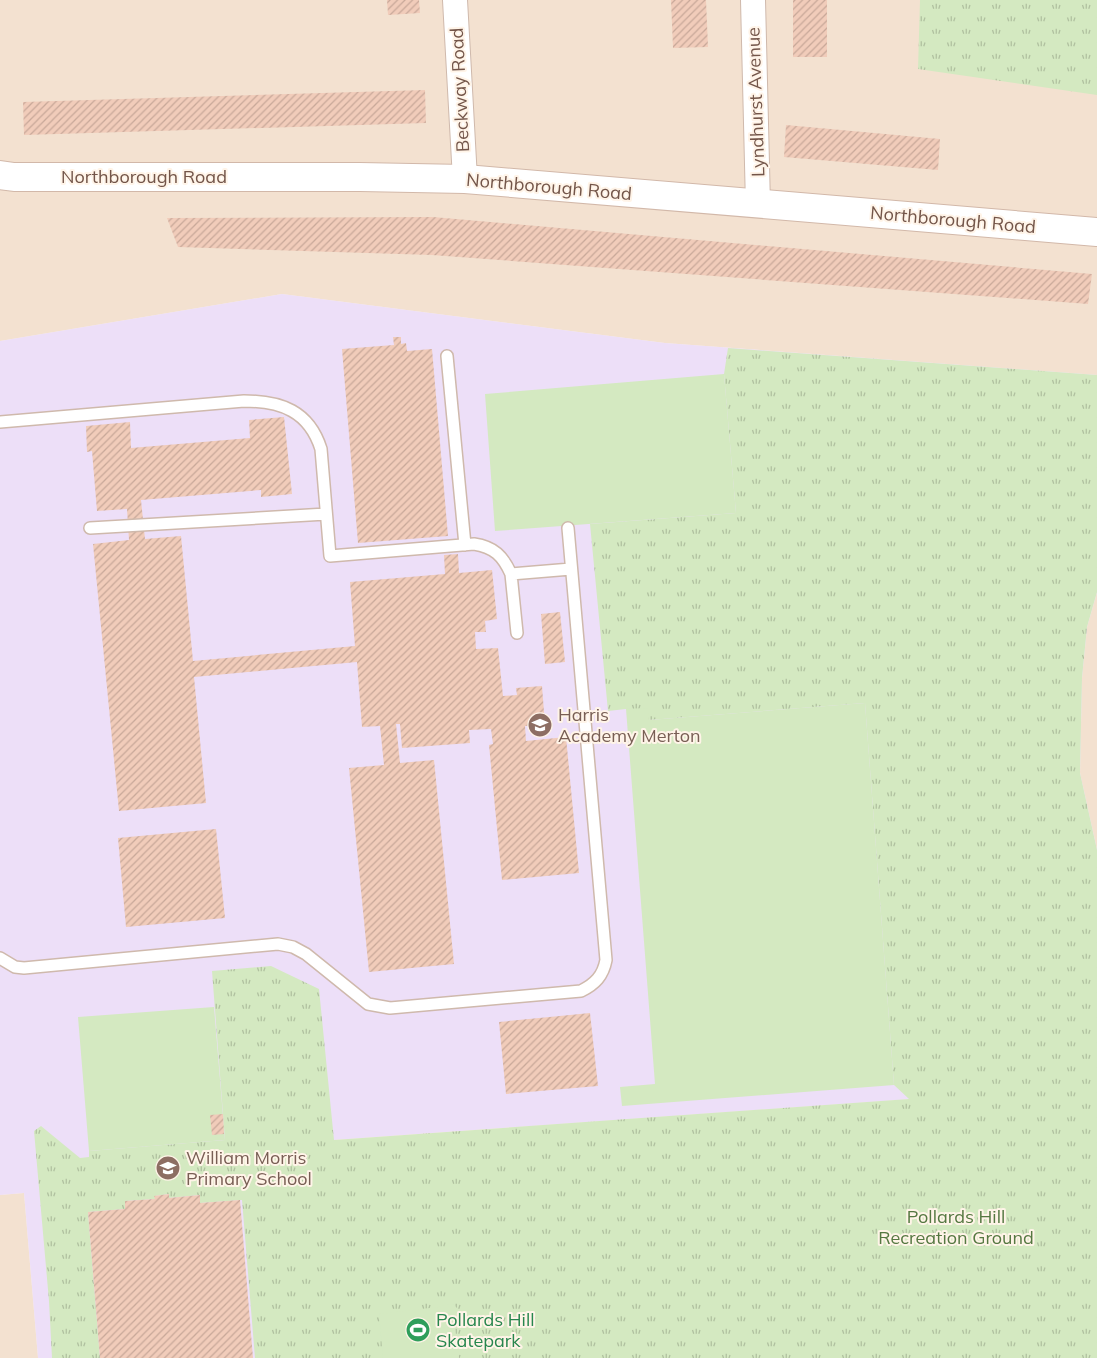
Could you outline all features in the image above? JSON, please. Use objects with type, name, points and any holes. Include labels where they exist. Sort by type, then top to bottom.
[{"type":"street","name":"Beckway Road","points":[[455,0],[465,179]]},
{"type":"street","name":"Lyndhurst Avenue","points":[[753,0],[758,205]]},
{"type":"street","name":"Northborough Road","points":[[0,174],[14,177],[360,177],[465,179],[1097,232]]},
{"type":"lane","points":[[447,356],[465,545]]},
{"type":"lane","points":[[0,422],[244,401],[278,404],[291,409],[311,427],[321,449],[330,556],[465,545],[484,546],[504,560],[511,574],[517,633]]},
{"type":"lane","points":[[90,528],[326,514]]},
{"type":"lane","points":[[0,958],[15,967],[24,968],[278,944],[293,947],[306,954],[368,1004],[390,1008],[581,991],[590,987],[601,976],[606,960],[568,528]]},
{"type":"lane","points":[[511,574],[572,569]]},
{"type":"shaded area","points":[[0,0],[1097,0],[1097,375],[665,343],[282,294],[0,341]]},
{"type":"shaded area","name":"Harris Academy Merton","points":[[282,294],[665,343],[1097,375],[1097,592],[1087,627],[1082,678],[1080,773],[1097,850],[1097,1086],[334,1140],[352,1358],[38,1358],[24,1193],[0,1195],[0,341]]},
{"type":"shaded area","points":[[1097,592],[1097,850],[1080,773],[1082,678],[1087,627]]},
{"type":"shaded area","points":[[24,1193],[38,1358],[0,1358],[0,1195]]},
{"type":"green space","points":[[920,0],[1097,0],[1097,95],[918,69]]},
{"type":"green space","name":"Pollards Hill Recreation Ground","points":[[728,348],[1097,375],[1097,592],[1087,627],[1082,678],[1080,773],[1097,850],[1097,1358],[255,1358],[242,1200],[200,1203],[200,1195],[169,1198],[169,1194],[155,1196],[155,1199],[125,1201],[125,1209],[88,1212],[100,1358],[52,1358],[49,1301],[34,1131],[41,1126],[80,1158],[89,1157],[89,1151],[225,1140],[212,971],[271,966],[319,989],[334,1140],[909,1099],[894,1085],[865,703],[649,720],[626,709],[608,711],[590,524],[736,513],[724,374]]},
{"type":"green space","points":[[724,374],[736,513],[495,531],[485,394]]},
{"type":"green space","points":[[865,703],[894,1085],[622,1106],[620,1087],[655,1084],[626,709],[648,708],[649,720]]},
{"type":"green space","points":[[214,1007],[225,1140],[89,1151],[78,1017]]},
{"type":"green space","name":"Pollards Hill Skatepark","points":[[452,1303],[458,1309],[454,1322],[459,1358],[383,1358],[379,1314],[439,1307]]},
{"type":"building","points":[[387,0],[419,0],[420,13],[388,15]]},
{"type":"building","points":[[671,0],[706,0],[708,47],[673,48]]},
{"type":"building","points":[[793,0],[827,0],[827,57],[793,57]]},
{"type":"building","points":[[425,90],[426,123],[24,135],[23,102]]},
{"type":"building","points":[[786,125],[940,139],[938,170],[784,157]]},
{"type":"building","points":[[433,217],[1092,274],[1088,304],[432,255],[178,247],[167,218]]},
{"type":"building","points":[[393,337],[401,337],[401,344],[406,343],[407,351],[432,349],[448,536],[358,543],[342,349],[394,345]]},
{"type":"building","points":[[284,417],[292,494],[261,497],[261,490],[141,500],[145,539],[181,536],[193,661],[355,646],[350,582],[445,574],[444,555],[458,554],[459,573],[492,570],[497,619],[485,621],[486,632],[475,632],[476,649],[498,648],[503,696],[517,695],[516,688],[542,686],[545,725],[525,726],[526,741],[566,737],[579,873],[502,880],[489,745],[493,744],[491,729],[469,730],[470,743],[402,748],[400,724],[396,724],[400,763],[434,760],[454,964],[369,972],[349,768],[384,765],[380,726],[362,727],[357,662],[194,677],[206,803],[119,811],[93,544],[129,540],[127,509],[97,511],[92,451],[87,452],[86,426],[130,422],[131,448],[250,438],[249,420]]},
{"type":"building","points":[[560,612],[565,662],[545,664],[541,614]]},
{"type":"building","points":[[216,829],[225,918],[126,927],[118,838]]},
{"type":"building","points":[[590,1013],[598,1086],[506,1094],[499,1022]]},
{"type":"building","points":[[223,1114],[224,1134],[212,1135],[210,1115]]},
{"type":"building","points":[[169,1194],[169,1198],[200,1195],[200,1203],[240,1200],[253,1358],[100,1358],[88,1212],[125,1209],[125,1201],[155,1199],[154,1196]]},
{"type":"place","name":"Harris Academy Merton","points":[[540,725]]},
{"type":"place","name":"William Morris Primary School","points":[[168,1168]]},
{"type":"place","name":"Pollards Hill Skatepark","points":[[418,1330]]}]
